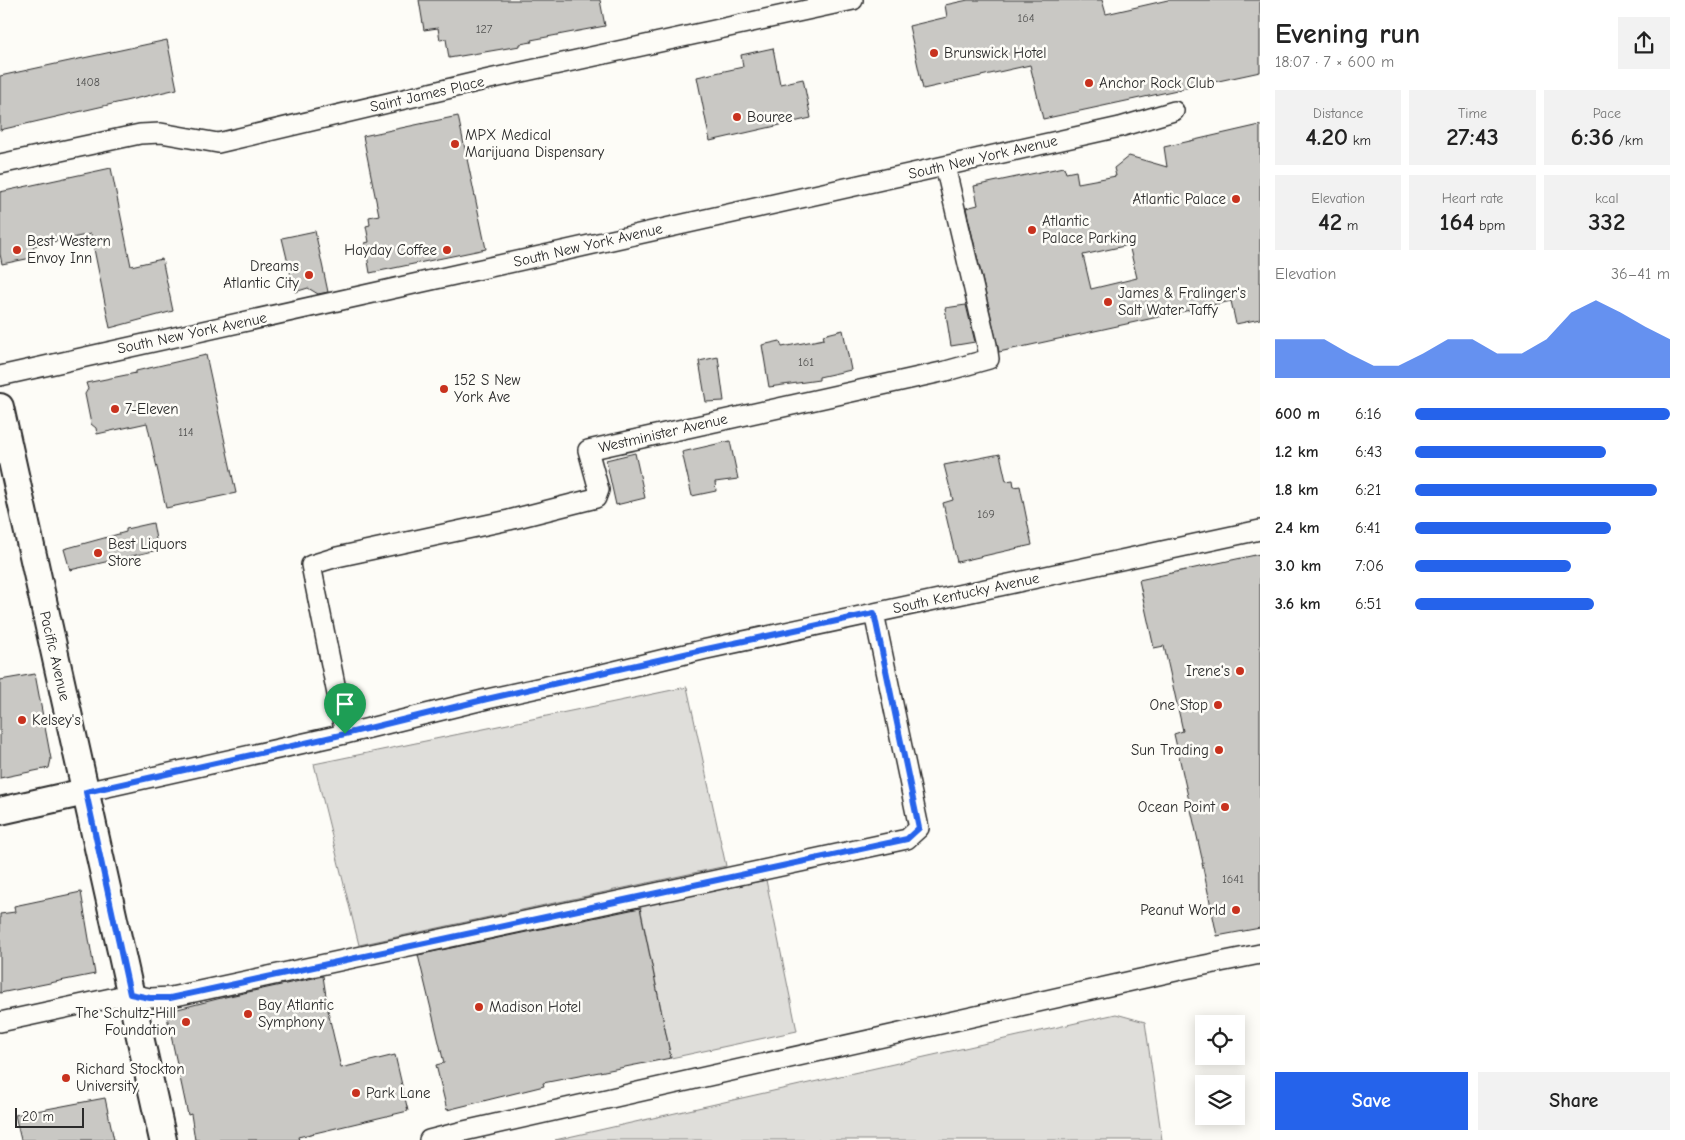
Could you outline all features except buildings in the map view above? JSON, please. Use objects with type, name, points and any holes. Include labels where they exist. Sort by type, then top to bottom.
[{"type":"street","name":"Saint James Place","points":[[0,164],[140,134],[161,133],[218,143],[486,80],[854,0]]},
{"type":"street","name":"South New York Avenue","points":[[0,376],[1120,127],[1174,111]]},
{"type":"street","name":"Westminister Avenue","points":[[345,734],[311,565],[337,557],[509,520],[596,498],[599,490],[588,450],[946,371],[988,359],[985,335],[945,166]]},
{"type":"street","name":"Pacific Avenue","points":[[0,407],[163,1140]]},
{"type":"street","name":"South Kentucky Avenue","points":[[0,811],[345,734],[487,699],[1260,530]]},
{"type":"street","points":[[0,1022],[130,994],[150,998],[170,998],[907,839],[919,828],[874,613]]},
{"type":"street","points":[[429,1140],[464,1130],[727,1071],[1260,954]]},
{"type":"shaded area","points":[[687,687],[726,866],[359,945],[314,764]]},
{"type":"shaded area","points":[[766,880],[797,1031],[671,1058],[640,906]]},
{"type":"shaded area","points":[[1116,1014],[1145,1022],[1162,1140],[555,1140]]},
{"type":"place","name":"Brunswick Hotel","points":[[934,53]]},
{"type":"place","name":"Anchor Rock Club","points":[[1089,83]]},
{"type":"place","name":"Bouree","points":[[737,117]]},
{"type":"place","name":"MPX Medical Marijuana Dispensary","points":[[455,144]]},
{"type":"place","name":"Atlantic Palace","points":[[1236,199]]},
{"type":"place","name":"Atlantic Palace Parking","points":[[1032,230]]},
{"type":"place","name":"Best Western Envoy Inn","points":[[17,250]]},
{"type":"place","name":"Hayday Coffee","points":[[447,250]]},
{"type":"place","name":"Dreams Atlantic City","points":[[309,275]]},
{"type":"place","name":"James & Fralinger's Salt Water Taffy","points":[[1108,302]]},
{"type":"place","name":"152 S New York Ave","points":[[444,389]]},
{"type":"place","name":"7-Eleven","points":[[115,409]]},
{"type":"place","name":"Best Liquors Store","points":[[98,553]]},
{"type":"place","name":"Irene's","points":[[1240,671]]},
{"type":"place","name":"One Stop","points":[[1218,705]]},
{"type":"place","name":"Kelsey's","points":[[22,720]]},
{"type":"place","name":"Sun Trading","points":[[1219,750]]},
{"type":"place","name":"Ocean Point","points":[[1225,807]]},
{"type":"place","name":"Peanut World","points":[[1236,910]]},
{"type":"place","name":"Madison Hotel","points":[[479,1007]]},
{"type":"place","name":"Bay Atlantic Symphony","points":[[248,1014]]},
{"type":"place","name":"The Schultz-Hill Foundation","points":[[186,1022]]},
{"type":"place","name":"Richard Stockton University","points":[[66,1078]]},
{"type":"place","name":"Park Lane","points":[[356,1093]]},
{"type":"route","points":[[874,613],[919,828],[907,839],[170,998],[150,998],[130,994],[86,792],[345,734],[487,699],[874,613]]}]
